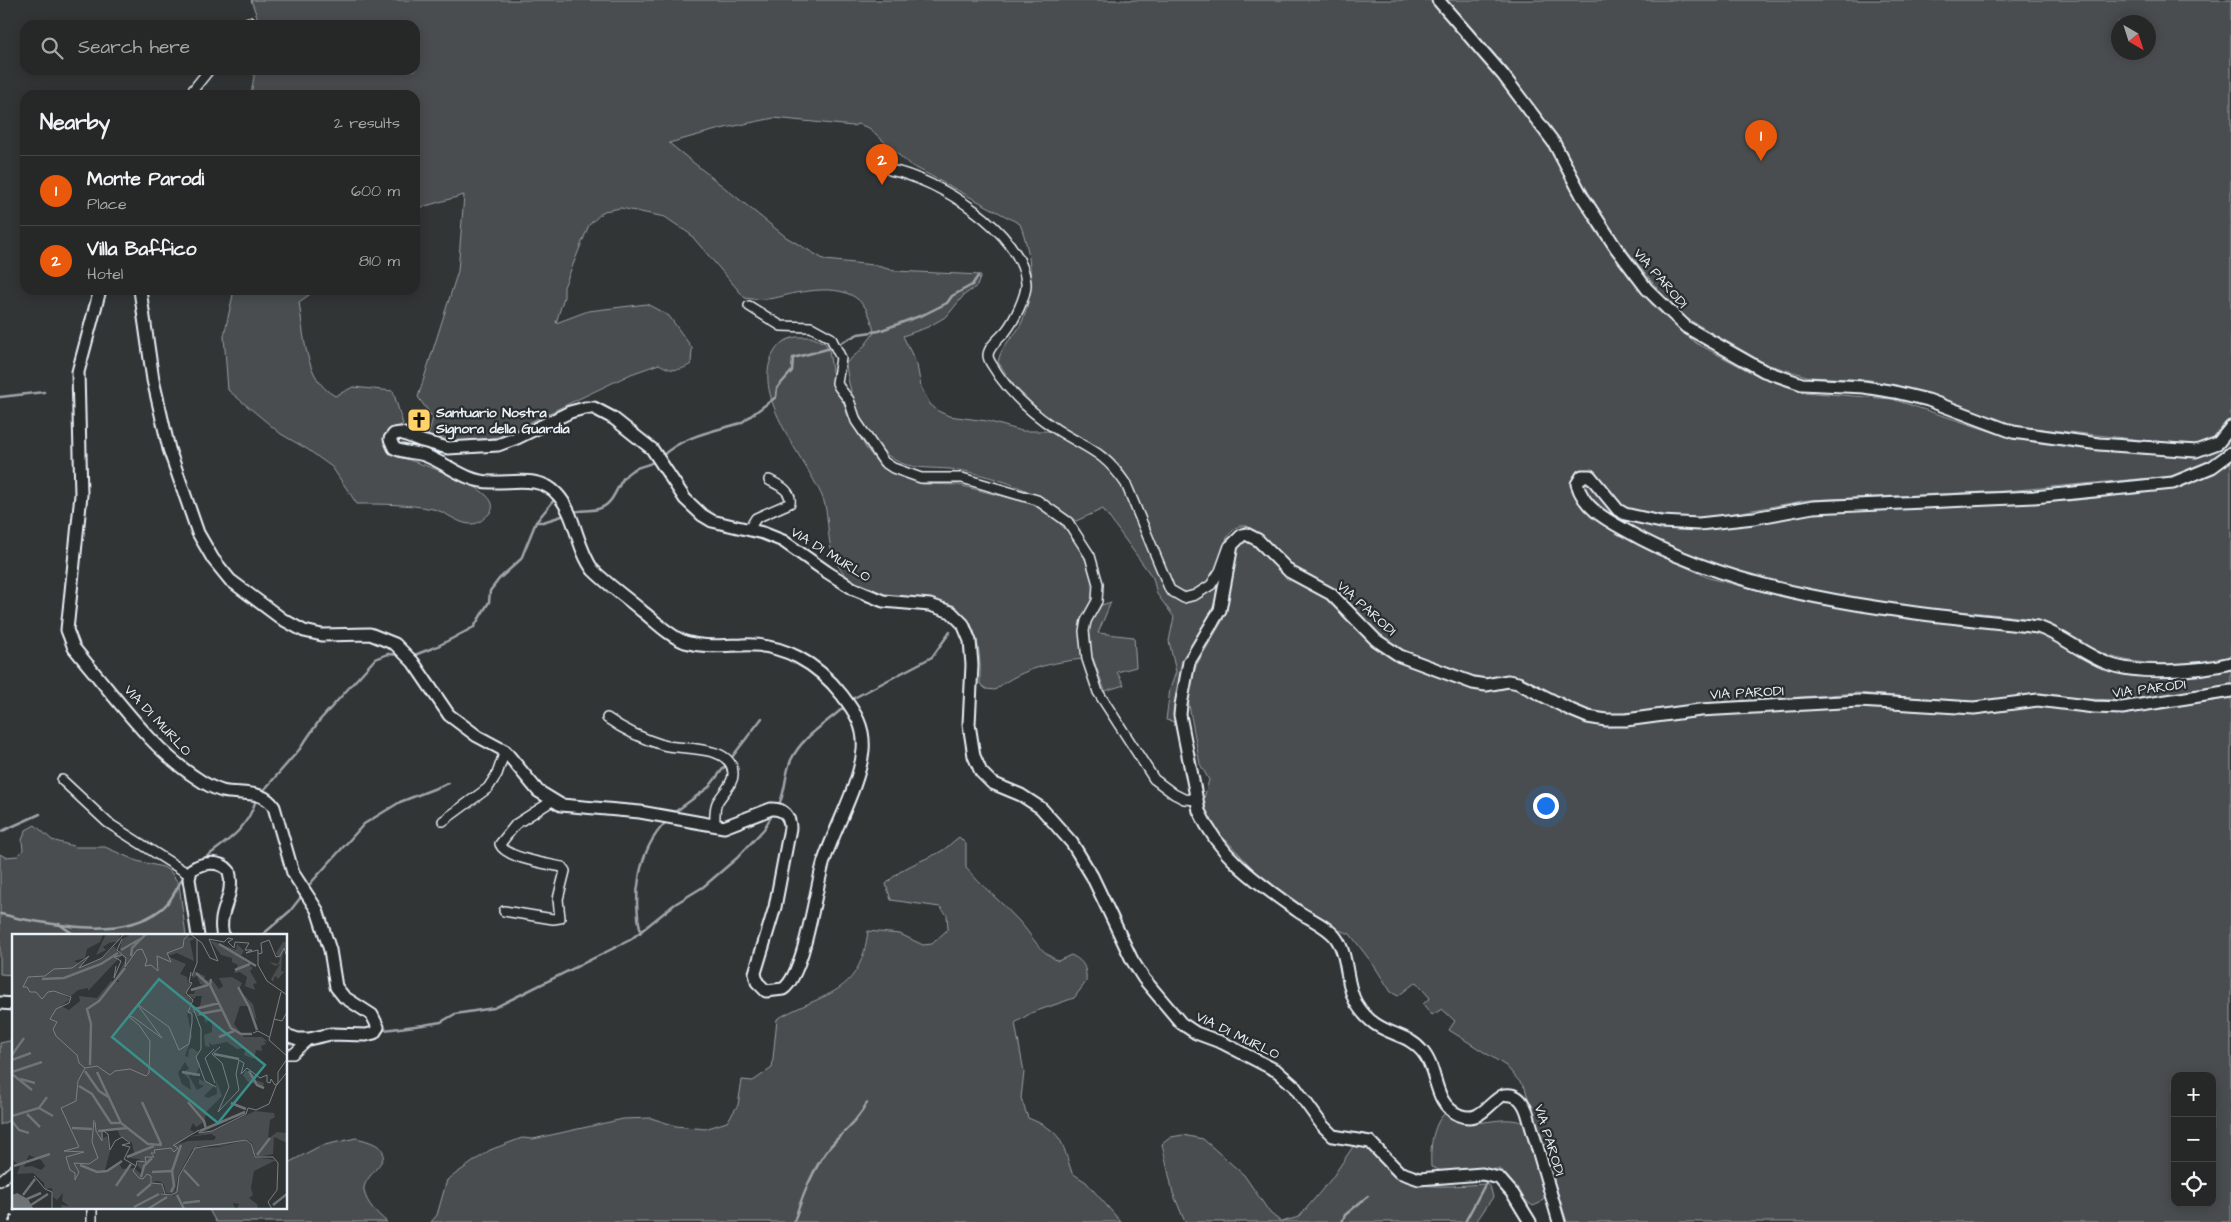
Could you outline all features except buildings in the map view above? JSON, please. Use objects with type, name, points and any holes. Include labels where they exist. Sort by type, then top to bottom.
[{"type":"street","name":"VIA PARODI","points":[[1438,0],[1503,75],[1554,143],[1587,203],[1616,248],[1647,289],[1686,327],[1764,371],[1802,384],[1864,387],[1895,392],[1928,400],[2013,432],[2099,444],[2196,451],[2218,443],[2231,427]]},
{"type":"street","points":[[193,90],[204,75]]},
{"type":"street","points":[[886,166],[890,170],[935,186],[970,208],[1009,243],[1021,260],[1026,284],[1014,319],[988,354],[990,363],[1007,388],[1024,404],[1057,430],[1097,451],[1117,471],[1126,484],[1170,590],[1184,598],[1203,591],[1216,578],[1226,550],[1232,545]]},
{"type":"street","name":"VIA DI MURLO","points":[[99,295],[78,372],[80,495],[67,630],[74,648],[87,664],[176,764],[212,787],[229,792],[255,794],[269,800],[274,807],[293,873],[317,910],[330,950],[336,987],[344,997],[372,1015],[378,1023],[374,1033],[366,1035],[331,1034],[309,1039],[298,1039],[288,1036]]},
{"type":"street","points":[[141,295],[153,380],[168,449],[198,533],[213,559],[230,580],[282,619],[313,634],[353,634],[379,637],[401,648],[449,715],[476,736],[505,751],[538,791],[552,801],[570,807],[640,812],[715,826],[716,804],[733,779],[732,768],[724,759],[704,749],[664,746],[626,731],[607,718]]},
{"type":"street","points":[[749,306],[781,326],[811,327],[831,338],[840,358],[837,382],[839,388],[849,400],[856,421],[884,462],[893,468],[921,478],[962,478],[1037,500],[1068,522],[1090,556],[1098,584],[1097,601],[1086,620],[1084,631],[1087,659],[1098,692],[1154,778],[1174,794],[1184,799],[1198,800]]},
{"type":"street","name":"VIA DI MURLO","points":[[715,826],[731,824],[771,809],[783,811],[790,821],[775,907],[755,973],[757,982],[766,991],[783,989],[796,972],[824,861],[860,764],[864,735],[858,719],[827,677],[803,659],[780,648],[752,644],[704,646],[683,641],[674,636],[593,570],[585,558],[567,509],[556,492],[547,486],[532,482],[474,480],[433,458],[394,448],[390,439],[397,433],[448,448],[498,445],[518,438],[570,412],[594,408],[612,418],[652,449],[685,499],[702,515],[733,528],[755,532],[782,541],[818,567],[854,589],[876,598],[898,604],[930,605],[946,610],[960,619],[966,630],[972,655],[969,713],[970,735],[978,765],[986,779],[1020,795],[1041,808],[1072,843],[1086,864],[1122,943],[1144,979],[1181,1023],[1196,1033],[1230,1047],[1277,1071],[1294,1086],[1322,1125],[1333,1136],[1370,1142],[1399,1172],[1419,1179],[1482,1174],[1500,1178],[1513,1194],[1530,1222]]},
{"type":"street","name":"VIA PARODI","points":[[2231,453],[2206,470],[2173,483],[2034,497],[1813,506],[1754,518],[1699,524],[1661,522],[1625,514],[1618,510],[1590,476],[1582,476],[1577,484],[1587,503],[1602,517],[1639,538],[1710,570],[1790,591],[1905,611],[2038,627],[2056,633],[2099,660],[2119,667],[2174,669],[2231,663]]},
{"type":"street","points":[[755,532],[751,526],[752,521],[790,503],[791,497],[788,492],[768,480]]},
{"type":"street","name":"VIA PARODI","points":[[1559,1222],[1527,1112],[1522,1101],[1515,1096],[1504,1096],[1488,1110],[1474,1117],[1466,1117],[1451,1109],[1437,1090],[1428,1060],[1419,1047],[1376,1027],[1361,1010],[1353,996],[1335,937],[1249,877],[1209,832],[1200,811],[1182,723],[1180,704],[1189,662],[1220,610],[1232,545],[1242,535],[1250,535],[1258,540],[1282,566],[1331,594],[1376,640],[1400,656],[1473,683],[1486,685],[1508,681],[1518,683],[1570,710],[1588,717],[1606,720],[1626,720],[1700,710],[1860,701],[1974,708],[2038,700],[2094,707],[2122,708],[2231,692]]},
{"type":"street","points":[[443,821],[488,788],[497,774],[505,751]]},
{"type":"street","points":[[62,780],[108,822],[190,875]]},
{"type":"street","points":[[504,912],[553,919],[560,918],[558,899],[565,871],[562,867],[511,855],[502,850],[500,844],[516,824],[552,801]]},
{"type":"street","points":[[198,934],[189,885],[190,875],[195,868],[205,864],[223,865],[229,871],[231,891],[222,919],[223,934]]},
{"type":"street","points":[[288,1054],[293,1054],[309,1039]]},
{"type":"street","points":[[0,1181],[12,1171]]},
{"type":"shaded area","points":[[251,0],[1431,0],[1447,16],[1500,80],[1549,147],[1595,230],[1628,276],[1655,308],[1696,343],[1760,377],[1803,392],[1892,399],[2014,439],[2099,450],[2189,457],[2206,455],[2220,449],[2231,435],[2231,445],[2212,461],[2172,476],[2006,491],[1808,500],[1697,520],[1627,509],[1621,505],[1594,474],[1588,471],[1580,471],[1573,478],[1572,483],[1599,521],[1638,544],[1709,578],[1789,598],[2039,634],[2056,642],[2079,657],[2104,669],[2119,673],[2151,676],[2231,668],[2231,687],[2120,700],[2085,699],[2041,693],[1974,702],[1857,693],[1702,704],[1634,713],[1604,714],[1575,706],[1525,678],[1503,675],[1484,679],[1438,665],[1397,648],[1369,626],[1333,588],[1284,563],[1256,531],[1247,526],[1239,526],[1225,541],[1213,607],[1193,642],[1184,665],[1178,693],[1177,722],[1166,720],[1170,689],[1176,672],[1169,641],[1174,617],[1157,594],[1153,578],[1103,509],[1076,521],[1039,497],[1010,484],[963,471],[908,465],[889,456],[870,434],[862,420],[848,376],[846,363],[862,349],[874,333],[866,308],[859,300],[850,294],[828,290],[816,290],[770,299],[745,298],[690,234],[665,217],[621,208],[604,211],[589,225],[564,287],[564,297],[556,323],[588,311],[647,304],[669,316],[692,348],[691,364],[675,370],[659,364],[631,374],[499,437],[463,441],[428,436],[433,418],[418,397],[458,271],[464,195],[420,208],[420,90],[252,90],[254,75],[420,75],[420,20],[258,20]],"holes":[[[774,118],[853,126],[858,124],[869,128],[909,164],[1020,224],[1029,261],[1029,298],[1022,322],[1002,350],[998,362],[1015,387],[1052,422],[1051,431],[1022,431],[987,421],[949,416],[938,411],[930,404],[921,387],[917,365],[903,336],[928,327],[947,316],[964,295],[977,286],[981,275],[895,271],[874,265],[825,260],[786,237],[669,143],[720,129]]]},
{"type":"shaded area","points":[[1447,0],[2231,0],[2231,420],[2214,438],[2198,444],[2188,445],[2014,426],[1931,394],[1870,380],[1810,377],[1766,364],[1688,319],[1667,301],[1619,240],[1587,190],[1560,142],[1507,68]]},
{"type":"shaded area","points":[[233,295],[309,295],[299,302],[304,341],[311,367],[325,388],[335,396],[353,387],[393,391],[403,424],[392,431],[386,438],[389,453],[454,476],[472,486],[486,495],[492,505],[488,515],[477,523],[467,524],[442,512],[424,507],[357,504],[332,467],[307,449],[281,434],[228,390],[224,336]]},
{"type":"shaded area","points":[[796,337],[811,337],[825,343],[829,350],[835,391],[844,403],[847,414],[866,448],[881,467],[922,484],[959,485],[1032,504],[1051,515],[1069,533],[1086,561],[1099,606],[1111,602],[1098,633],[1134,637],[1136,667],[1117,672],[1124,685],[1105,691],[1093,658],[1041,666],[1017,676],[995,690],[986,689],[980,684],[978,644],[968,620],[953,607],[934,601],[888,595],[865,588],[843,572],[837,564],[830,545],[827,515],[822,496],[783,427],[774,408],[769,389],[768,371],[773,354],[782,342]]},
{"type":"shaded area","points":[[2231,460],[2231,658],[2179,664],[2144,663],[2110,656],[2094,650],[2052,625],[2037,620],[1894,604],[1832,594],[1739,572],[1709,563],[1680,551],[1612,517],[1596,504],[1582,487],[1585,480],[1588,480],[1620,516],[1687,529],[1711,529],[1813,513],[2068,501],[2141,493],[2174,488],[2203,477]]},
{"type":"shaded area","points":[[1248,541],[1285,575],[1328,598],[1398,661],[1464,686],[1485,691],[1506,687],[1524,691],[1594,724],[1608,727],[1706,716],[1862,707],[1974,713],[2041,706],[2124,714],[2231,698],[2231,1222],[1567,1222],[1525,1088],[1506,1066],[1449,1030],[1455,1021],[1442,1009],[1432,1015],[1423,1004],[1430,998],[1416,982],[1398,996],[1391,992],[1350,934],[1330,927],[1255,871],[1227,841],[1214,831],[1207,816],[1204,798],[1209,780],[1200,764],[1188,700],[1191,680],[1197,664],[1223,620],[1238,548],[1242,543]]},
{"type":"shaded area","points":[[35,825],[52,840],[76,847],[105,847],[137,861],[163,867],[170,871],[179,884],[186,934],[12,934],[12,975],[0,974],[0,854],[5,857],[18,856],[23,850],[22,840],[26,830]]},
{"type":"shaded area","points":[[959,837],[966,844],[966,868],[1018,920],[1039,947],[1058,961],[1071,955],[1082,962],[1084,966],[1086,982],[1074,998],[1031,1013],[1015,1023],[1024,1072],[1021,1098],[1028,1118],[1048,1128],[1059,1138],[1072,1173],[1086,1182],[1121,1222],[431,1222],[437,1215],[447,1180],[490,1150],[522,1138],[533,1139],[623,1119],[651,1118],[676,1126],[705,1129],[727,1122],[738,1105],[742,1080],[753,1081],[772,1068],[777,1019],[838,989],[849,980],[864,952],[868,931],[900,934],[923,945],[932,944],[948,929],[947,915],[940,907],[891,900],[886,884],[904,869],[942,851]]},
{"type":"shaded area","points":[[12,1040],[12,1119],[0,1125],[0,1043]]},
{"type":"shaded area","points":[[1445,1113],[1453,1119],[1463,1122],[1514,1120],[1524,1123],[1545,1196],[1540,1203],[1533,1206],[1528,1202],[1499,1169],[1445,1172],[1431,1167],[1431,1153],[1435,1131],[1437,1124]]},
{"type":"shaded area","points":[[1183,1135],[1203,1139],[1244,1175],[1270,1213],[1281,1222],[1185,1222],[1173,1193],[1162,1144],[1171,1137]]},
{"type":"shaded area","points":[[356,1138],[373,1143],[381,1149],[383,1155],[381,1162],[365,1183],[364,1190],[370,1204],[387,1222],[216,1222],[209,1210],[288,1210],[288,1163],[320,1146]]},
{"type":"shaded area","points":[[1360,1144],[1374,1152],[1391,1173],[1400,1179],[1411,1183],[1436,1186],[1486,1184],[1490,1186],[1493,1197],[1476,1222],[1281,1222],[1299,1217],[1332,1178],[1354,1145]]},
{"type":"waterway","points":[[662,456],[670,449],[689,439],[741,423],[776,397],[777,388],[792,371],[793,358],[831,348],[858,334],[879,331],[925,314],[947,303],[952,296],[972,285],[978,276]]},
{"type":"waterway","points":[[0,397],[44,392]]},
{"type":"waterway","points":[[573,512],[595,510],[604,506],[613,497],[626,475],[634,469],[653,462]]},
{"type":"waterway","points":[[412,656],[438,646],[474,627],[489,602],[490,591],[499,579],[521,559],[536,522],[554,500]]},
{"type":"waterway","points":[[536,522],[543,522],[562,516]]},
{"type":"waterway","points":[[852,699],[932,657],[950,632]]},
{"type":"waterway","points":[[264,790],[299,750],[319,721],[375,659],[388,654],[400,655]]},
{"type":"waterway","points":[[780,802],[789,765],[796,752],[807,738],[843,708]]},
{"type":"waterway","points":[[675,812],[709,787],[762,718]]},
{"type":"waterway","points":[[309,885],[364,824],[400,802],[449,783]]},
{"type":"waterway","points":[[206,857],[236,833],[248,819],[256,800]]},
{"type":"waterway","points":[[0,832],[40,814]]},
{"type":"waterway","points":[[384,1030],[441,1022],[455,1014],[494,1008],[630,940],[675,904],[703,887],[737,858],[764,829],[772,815]]},
{"type":"waterway","points":[[641,933],[637,905],[643,861],[656,834],[665,823]]},
{"type":"waterway","points":[[0,914],[74,927],[93,928],[129,924],[145,919],[164,907],[182,879]]},
{"type":"waterway","points":[[263,934],[290,911],[301,897]]},
{"type":"waterway","points":[[59,924],[73,934]]},
{"type":"waterway","points":[[794,1222],[806,1189],[829,1147],[857,1118],[867,1103]]},
{"type":"waterway","points":[[1465,1222],[1488,1179]]},
{"type":"waterway","points":[[1342,1222],[1345,1215],[1368,1196]]},
{"type":"railway","points":[[9,1222],[14,1210]]},
{"type":"place","name":"Monte Parodi","points":[[1761,161]]},
{"type":"place","name":"Villa Baffico","points":[[882,185]]},
{"type":"place","name":"Santuario Nostra Signora della Guardia","points":[[419,420]]}]
